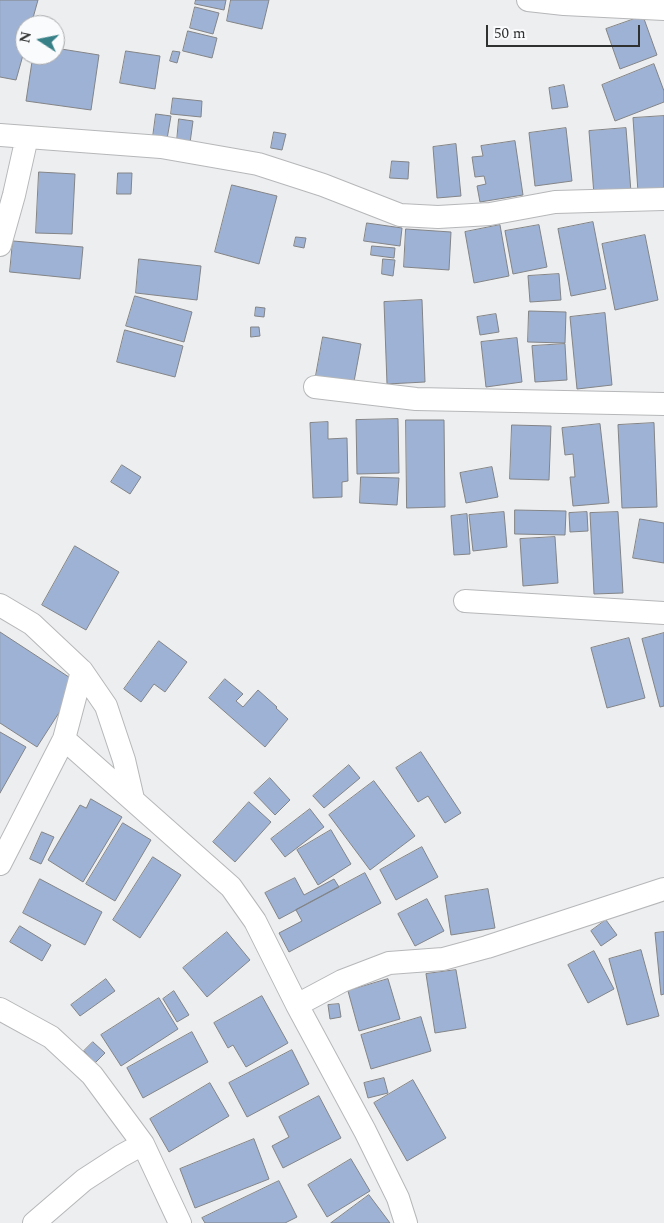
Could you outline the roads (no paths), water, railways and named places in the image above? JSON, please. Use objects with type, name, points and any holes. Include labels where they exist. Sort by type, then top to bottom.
[{"type":"street","points":[[528,0],[564,4],[664,8]]},
{"type":"street","points":[[0,135],[161,147],[258,164],[323,185],[400,215],[438,217],[490,214],[556,202],[664,199]]},
{"type":"street","points":[[0,245],[27,137]]},
{"type":"street","points":[[315,387],[416,399],[664,404]]},
{"type":"street","points":[[465,601],[664,614]]},
{"type":"street","points":[[0,605],[32,624],[82,671],[106,706],[124,760],[133,799]]},
{"type":"street","points":[[0,864],[64,740],[82,671]]},
{"type":"street","points":[[64,740],[232,887],[255,921],[297,1005],[365,1131],[398,1198],[406,1223]]},
{"type":"street","points":[[297,1005],[342,981],[389,963],[443,959],[488,947],[664,889]]},
{"type":"street","points":[[0,1009],[51,1038],[92,1075],[143,1144],[180,1223]]},
{"type":"street","points":[[34,1223],[84,1180],[143,1144]]}]
